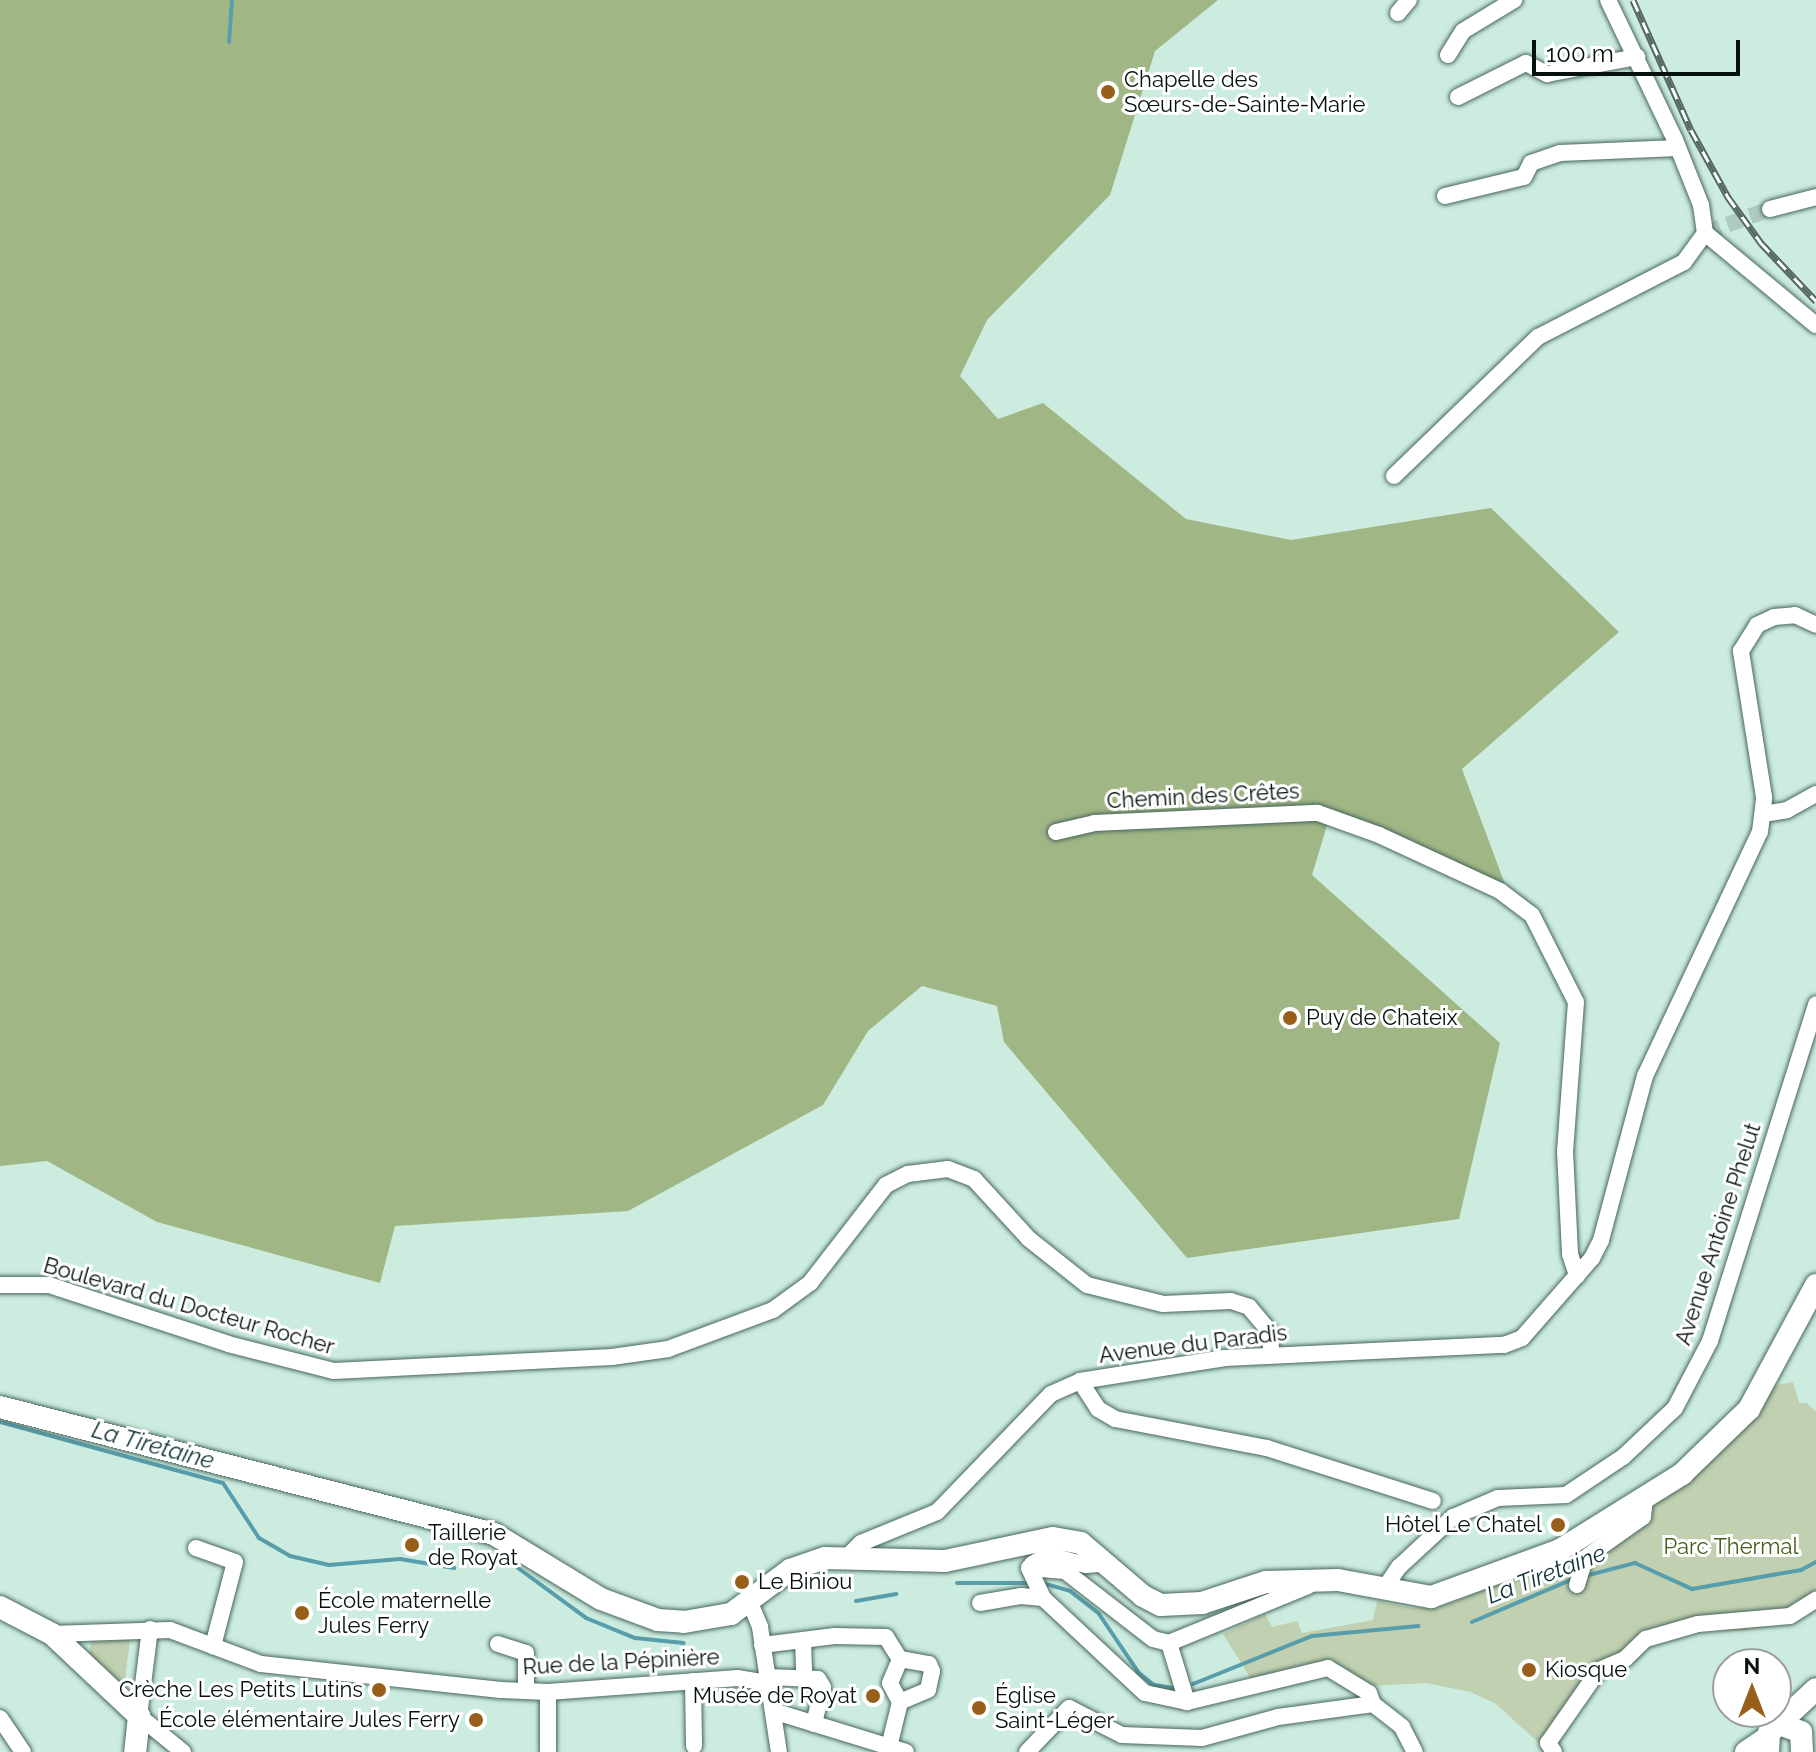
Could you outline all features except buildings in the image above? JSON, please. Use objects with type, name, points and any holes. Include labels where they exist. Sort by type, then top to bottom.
[{"type":"main road","points":[[0,1407],[494,1534],[628,1613],[684,1622],[731,1614],[750,1603],[790,1570],[848,1556],[945,1561],[1053,1538],[1081,1543],[1143,1596],[1179,1606],[1266,1582],[1323,1580],[1431,1597],[1465,1587],[1571,1544],[1682,1474],[1749,1409],[1816,1285]]},
{"type":"main road","points":[[0,1607],[52,1634],[139,1716],[135,1752]]},
{"type":"main road","points":[[1746,1752],[1791,1741],[1815,1691]]},
{"type":"street","points":[[1398,13],[1409,0]]},
{"type":"street","points":[[1448,55],[1463,31],[1514,0]]},
{"type":"street","points":[[1608,0],[1678,148],[1701,205],[1705,233],[1816,325]]},
{"type":"street","points":[[1458,97],[1526,63],[1547,74],[1637,57]]},
{"type":"street","points":[[1445,196],[1524,177],[1531,163],[1560,153],[1678,148]]},
{"type":"street","points":[[1770,209],[1816,197]]},
{"type":"street","points":[[1394,476],[1538,337],[1684,262],[1705,233]]},
{"type":"street","points":[[1577,1276],[1601,1240],[1645,1076],[1760,832],[1763,814],[1741,651],[1757,625],[1774,617],[1795,615],[1816,625]]},
{"type":"street","points":[[1763,814],[1787,810],[1816,794]]},
{"type":"street","name":"Chemin des Crêtes","points":[[1056,832],[1094,823],[1318,813],[1379,835],[1486,885],[1532,915],[1576,1002],[1565,1151],[1570,1254],[1577,1276]]},
{"type":"street","name":"Avenue Antoine Phelut","points":[[1384,1589],[1399,1567],[1453,1517],[1498,1498],[1566,1495],[1623,1457],[1675,1408],[1710,1341],[1816,1004]]},
{"type":"street","name":"Boulevard du Docteur Rocher","points":[[0,1285],[49,1285],[228,1344],[334,1371],[612,1357],[668,1349],[773,1310],[810,1283],[886,1185],[908,1174],[948,1169],[974,1179],[1029,1239],[1087,1285],[1163,1304],[1231,1301],[1249,1307],[1269,1331],[1272,1355]]},
{"type":"street","name":"Avenue du Paradis","points":[[848,1556],[861,1543],[937,1512],[1051,1394],[1080,1381],[1272,1355],[1514,1344],[1577,1276]]},
{"type":"street","points":[[1080,1381],[1098,1409],[1115,1419],[1267,1448],[1433,1501]]},
{"type":"street","points":[[1577,1585],[1585,1558],[1643,1517],[1645,1499]]},
{"type":"street","points":[[196,1548],[235,1562],[213,1646]]},
{"type":"street","points":[[1035,1583],[1048,1555],[1086,1565],[1107,1563]]},
{"type":"street","points":[[980,1603],[1021,1596],[1035,1583],[1065,1571],[1153,1639],[1169,1643],[1323,1580]]},
{"type":"street","points":[[1035,1583],[1145,1693],[1186,1697],[1235,1694],[1320,1667],[1369,1693],[1373,1704],[1402,1727],[1415,1752]]},
{"type":"street","points":[[1554,1752],[1548,1743],[1599,1670],[1625,1659],[1646,1639],[1698,1624],[1790,1616],[1816,1600]]},
{"type":"street","points":[[750,1603],[762,1645],[779,1752]]},
{"type":"street","points":[[150,1629],[139,1716],[183,1752]]},
{"type":"street","name":"Rue de la Pépinière","points":[[52,1634],[170,1630],[261,1664],[526,1691],[804,1676]]},
{"type":"street","points":[[762,1645],[886,1637],[900,1659],[929,1664],[932,1671],[928,1690],[900,1702]]},
{"type":"street","points":[[803,1640],[804,1676],[818,1679],[823,1687],[814,1724]]},
{"type":"street","points":[[1169,1643],[1186,1697]]},
{"type":"street","points":[[498,1644],[526,1653],[526,1691]]},
{"type":"street","points":[[773,1711],[898,1750],[900,1702],[890,1683],[900,1659]]},
{"type":"street","points":[[693,1681],[694,1746]]},
{"type":"street","points":[[548,1692],[548,1752]]},
{"type":"street","points":[[1027,1752],[1069,1708],[1111,1731],[1166,1737],[1221,1735],[1278,1717],[1373,1704]]},
{"type":"street","points":[[0,1718],[23,1752]]},
{"type":"green space","points":[[0,0],[1218,0],[1155,51],[1110,195],[987,320],[960,376],[998,419],[1043,403],[1186,519],[1291,540],[1491,508],[1619,632],[1462,769],[1506,887],[1331,812],[1312,875],[1500,1043],[1459,1219],[1187,1258],[1004,1042],[997,1006],[922,986],[868,1031],[823,1105],[628,1211],[395,1226],[380,1283],[157,1222],[47,1161],[0,1166]]},
{"type":"green space","name":"Parc Thermal","points":[[1793,1382],[1799,1403],[1807,1403],[1816,1412],[1816,1605],[1787,1622],[1744,1631],[1698,1630],[1650,1646],[1636,1662],[1601,1674],[1542,1746],[1496,1704],[1471,1692],[1426,1683],[1370,1686],[1323,1661],[1251,1679],[1223,1634],[1265,1614],[1272,1627],[1297,1621],[1302,1633],[1373,1620],[1377,1601],[1412,1608],[1444,1606],[1578,1552],[1642,1513],[1773,1386]]},
{"type":"green space","points":[[92,1639],[130,1640],[124,1687],[89,1654]]},
{"type":"waterway","points":[[229,42],[232,0]]},
{"type":"waterway","name":"La Tiretaine","points":[[0,1422],[223,1483],[259,1538],[290,1556],[329,1565],[400,1559],[454,1568]]},
{"type":"waterway","name":"La Tiretaine","points":[[1585,1576],[1635,1563],[1692,1589],[1801,1570],[1816,1562]]},
{"type":"waterway","name":"La Tiretaine","points":[[518,1568],[586,1618],[635,1638],[684,1643]]},
{"type":"waterway","name":"La Tiretaine","points":[[1472,1622],[1573,1579]]},
{"type":"waterway","name":"La Tiretaine","points":[[1039,1582],[1070,1591],[1099,1614],[1139,1673],[1154,1685],[1173,1688]]},
{"type":"waterway","name":"La Tiretaine","points":[[957,1583],[1031,1583]]},
{"type":"waterway","name":"La Tiretaine","points":[[856,1601],[896,1594]]},
{"type":"waterway","name":"La Tiretaine","points":[[1193,1684],[1312,1636],[1419,1626]]},
{"type":"tunnel","points":[[1705,233],[1770,209]]},
{"type":"railway","points":[[1633,0],[1691,130],[1728,197],[1761,243],[1816,301]]},
{"type":"place","name":"Chapelle des Sœurs-de-Sainte-Marie","points":[[1108,92]]},
{"type":"place","name":"Puy de Chateix","points":[[1290,1018]]},
{"type":"place","name":"Hôtel Le Chatel","points":[[1558,1525]]},
{"type":"place","name":"Taillerie de Royat","points":[[412,1545]]},
{"type":"place","name":"Le Biniou","points":[[742,1582]]},
{"type":"place","name":"École maternelle Jules Ferry","points":[[302,1613]]},
{"type":"place","name":"Kiosque","points":[[1529,1670]]},
{"type":"place","name":"Crèche Les Petits Lutins","points":[[379,1690]]},
{"type":"place","name":"Musée de Royat","points":[[873,1696]]},
{"type":"place","name":"Église Saint-Léger","points":[[979,1708]]},
{"type":"place","name":"École élémentaire Jules Ferry","points":[[476,1720]]}]
